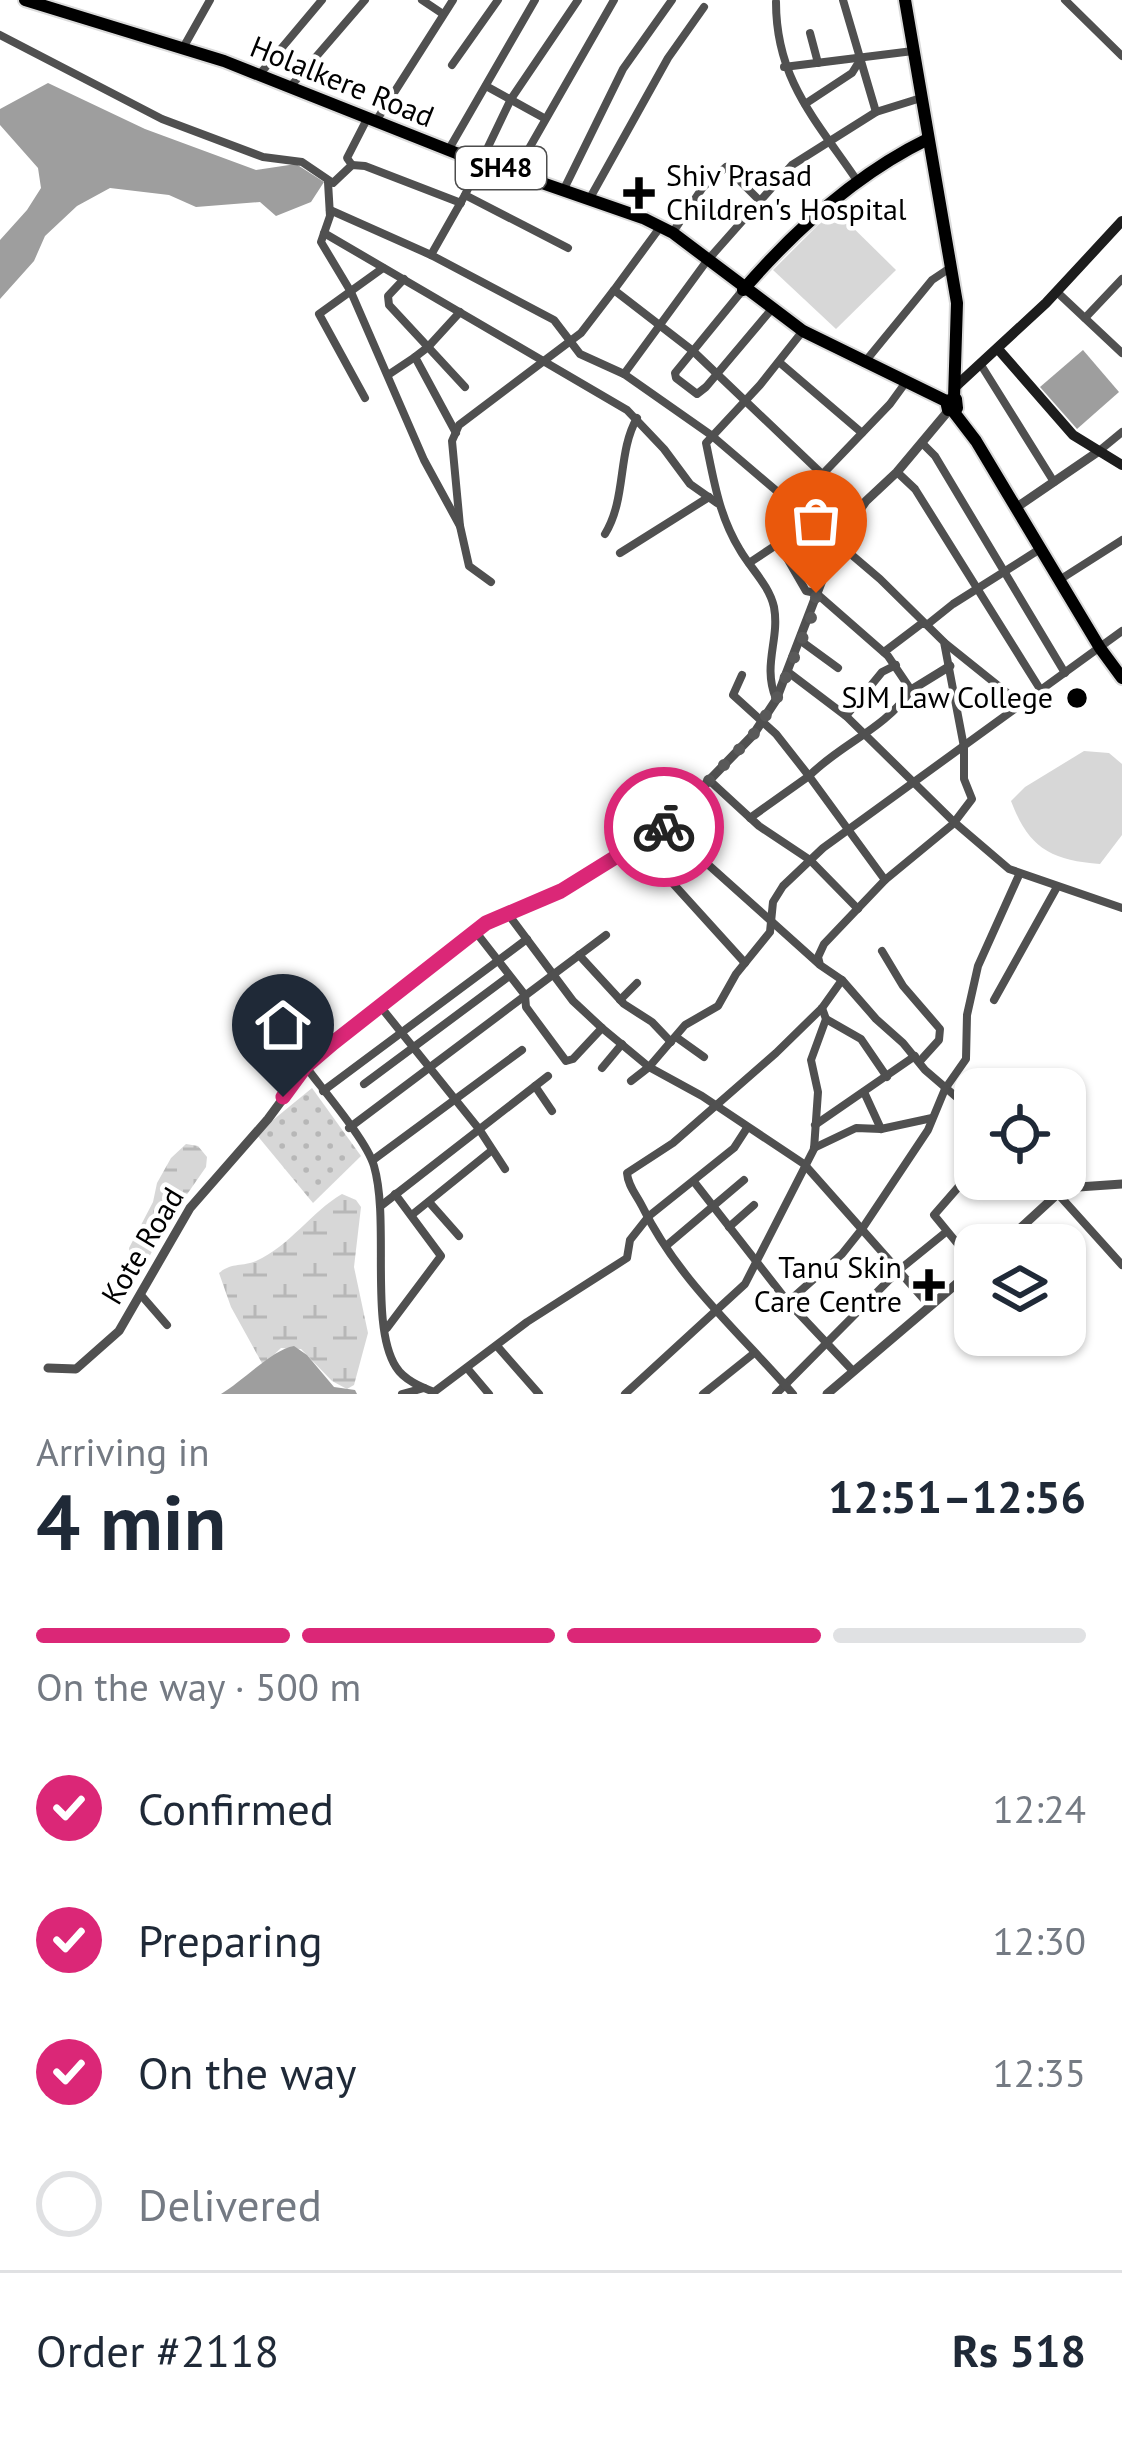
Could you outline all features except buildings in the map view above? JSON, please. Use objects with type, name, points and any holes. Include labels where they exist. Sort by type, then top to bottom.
[{"type":"main road","name":"Holalkere Road","points":[[25,0],[47,3],[259,75],[667,230],[803,331],[952,402]]},
{"type":"main road","points":[[904,0],[959,323],[952,402]]},
{"type":"main road","points":[[743,290],[783,246],[859,184],[928,139]]},
{"type":"main road","points":[[952,402],[981,364],[1122,222]]},
{"type":"main road","points":[[998,350],[1066,428],[1122,465]]},
{"type":"main road","name":"SH48","points":[[952,402],[1122,678]]},
{"type":"main road","name":"SH48","points":[[952,402],[1040,549],[1103,646],[1122,666]]},
{"type":"street","points":[[183,49],[210,0]]},
{"type":"street","points":[[259,75],[322,0]]},
{"type":"street","points":[[290,87],[365,0]]},
{"type":"street","points":[[422,0],[443,14]]},
{"type":"street","points":[[352,165],[347,158],[453,0]]},
{"type":"street","points":[[452,65],[498,0]]},
{"type":"street","points":[[449,150],[535,0]]},
{"type":"street","points":[[430,255],[511,99],[578,0]]},
{"type":"street","points":[[515,173],[614,0]]},
{"type":"street","points":[[564,189],[623,69],[672,0]]},
{"type":"street","points":[[843,0],[876,112]]},
{"type":"street","points":[[1065,0],[1122,56]]},
{"type":"street","points":[[776,2],[784,67],[859,184]]},
{"type":"street","points":[[590,198],[668,58],[704,8]]},
{"type":"street","points":[[810,33],[818,63]]},
{"type":"street","points":[[0,34],[162,119],[263,157],[302,162],[333,183],[352,165],[365,166],[463,199],[568,248]]},
{"type":"street","points":[[784,67],[913,51]]},
{"type":"street","points":[[805,104],[858,61]]},
{"type":"street","points":[[486,86],[544,118]]},
{"type":"street","points":[[624,374],[706,262],[792,165],[876,112],[921,98]]},
{"type":"street","points":[[491,581],[469,566],[460,526],[452,441],[459,424],[581,333],[726,166],[759,200]]},
{"type":"street","points":[[328,180],[330,210],[322,242],[351,292],[424,460],[460,526]]},
{"type":"street","points":[[330,210],[430,255],[554,320],[580,354],[624,374],[711,436],[1021,704]]},
{"type":"street","points":[[324,233],[637,418],[690,484],[713,500]]},
{"type":"street","points":[[365,398],[319,314],[383,268]]},
{"type":"street","points":[[864,363],[932,280],[950,268]]},
{"type":"street","points":[[404,279],[388,296],[389,304],[465,387]]},
{"type":"street","points":[[1085,319],[1122,279]]},
{"type":"street","points":[[614,290],[693,351],[823,475]]},
{"type":"street","points":[[743,290],[676,370],[676,378],[697,394],[770,310]]},
{"type":"street","points":[[1057,292],[1122,353]]},
{"type":"street","points":[[388,375],[428,347],[460,312]]},
{"type":"street","points":[[776,700],[768,663],[775,626],[773,604],[713,500],[706,443],[803,331]]},
{"type":"street","points":[[415,358],[456,433]]},
{"type":"street","points":[[779,362],[862,433]]},
{"type":"street","points":[[981,364],[1054,482]]},
{"type":"street","points":[[793,506],[906,382]]},
{"type":"street","name":"Kote Road","points":[[48,1368],[76,1369],[118,1331],[190,1208],[268,1119],[305,1067],[476,931],[561,891],[665,826],[710,780],[776,700],[836,544],[866,500],[897,472],[952,402]]},
{"type":"street","points":[[605,534],[619,506],[629,432],[637,418]]},
{"type":"street","points":[[1020,506],[1122,432]]},
{"type":"street","points":[[922,443],[935,456],[1066,673]]},
{"type":"street","points":[[897,472],[915,489],[1040,689]]},
{"type":"street","points":[[620,553],[713,500]]},
{"type":"street","points":[[749,563],[811,522]]},
{"type":"street","points":[[1064,577],[1122,540]]},
{"type":"street","points":[[780,546],[806,591],[816,593],[884,652],[911,690]]},
{"type":"street","points":[[884,652],[1040,549]]},
{"type":"street","points":[[632,1081],[685,1025],[718,1006],[770,932],[769,917],[783,886],[810,860],[1122,631]]},
{"type":"street","points":[[801,641],[838,668]]},
{"type":"street","points":[[820,965],[818,956],[824,944],[972,800],[964,779],[964,747],[944,642]]},
{"type":"street","points":[[846,716],[882,672],[896,665]]},
{"type":"street","points":[[750,818],[830,756],[887,721],[911,690],[950,666]]},
{"type":"street","points":[[788,672],[846,716],[953,822],[1019,875],[1122,908]]},
{"type":"street","points":[[742,675],[734,695],[763,720],[809,776],[885,880]]},
{"type":"street","points":[[710,780],[750,818],[810,860],[858,909]]},
{"type":"street","points":[[665,826],[842,980],[954,1096]]},
{"type":"street","points":[[683,841],[658,867],[745,963]]},
{"type":"street","points":[[788,1302],[862,1229],[896,1182],[966,1059],[968,1015],[978,966],[1019,875]]},
{"type":"street","points":[[994,1000],[1057,887]]},
{"type":"street","points":[[508,914],[573,1001],[602,1028],[649,1067],[804,1164],[929,1305]]},
{"type":"street","points":[[476,931],[566,1060],[573,1059],[602,1028]]},
{"type":"street","points":[[349,1128],[606,935]]},
{"type":"street","points":[[323,1091],[527,939]]},
{"type":"street","points":[[813,1126],[918,1059],[938,1040],[940,1030],[903,986],[882,951]]},
{"type":"street","points":[[579,955],[620,1000],[704,1058]]},
{"type":"street","points":[[364,1084],[508,977]]},
{"type":"street","points":[[793,1394],[717,1313],[666,1246],[647,1219],[627,1173],[673,1143],[776,1053],[822,1008],[842,980]]},
{"type":"street","points":[[620,1000],[637,983]]},
{"type":"street","points":[[380,1006],[505,1168]]},
{"type":"street","points":[[822,1008],[826,1019],[860,1039],[888,1078]]},
{"type":"street","points":[[814,1149],[818,1092],[811,1060],[826,1019]]},
{"type":"street","points":[[602,1068],[622,1043]]},
{"type":"street","points":[[373,1160],[522,1050]]},
{"type":"street","points":[[305,1067],[373,1160],[382,1205],[386,1330],[396,1367],[434,1392],[527,1322],[627,1258],[630,1240],[647,1219],[734,1148],[747,1129]]},
{"type":"street","points":[[382,1205],[548,1076]]},
{"type":"street","points":[[535,1086],[551,1112]]},
{"type":"street","points":[[864,1092],[881,1129]]},
{"type":"street","points":[[625,1394],[746,1284],[814,1149],[856,1128],[881,1129],[933,1118]]},
{"type":"street","points":[[413,1214],[491,1151]]},
{"type":"street","points":[[666,1246],[744,1180]]},
{"type":"street","points":[[695,1183],[788,1302],[854,1371]]},
{"type":"street","points":[[1086,1188],[1122,1184]]},
{"type":"street","points":[[954,1192],[934,1215],[954,1241]]},
{"type":"street","points":[[386,1330],[441,1256],[395,1194]]},
{"type":"street","points":[[1025,1224],[1051,1200]]},
{"type":"street","points":[[1068,1200],[1122,1265]]},
{"type":"street","points":[[429,1202],[459,1236]]},
{"type":"street","points":[[729,1227],[754,1205]]},
{"type":"street","points":[[776,1394],[899,1270],[946,1232]]},
{"type":"street","points":[[826,1394],[954,1284]]},
{"type":"street","points":[[141,1295],[167,1325]]},
{"type":"street","points":[[497,1346],[537,1394]]},
{"type":"street","points":[[703,1394],[753,1354]]},
{"type":"street","points":[[466,1368],[489,1394]]},
{"type":"street","points":[[402,1394],[424,1388]]},
{"type":"green space","points":[[834,209],[896,270],[836,329],[773,270]]},
{"type":"green space","points":[[1084,751],[1109,753],[1122,764],[1122,835],[1100,864],[1044,849],[1025,830],[1011,801],[1025,787]]},
{"type":"green space","points":[[312,1088],[361,1156],[313,1203],[256,1134]]},
{"type":"green space","points":[[186,1144],[198,1146],[207,1157],[206,1167],[165,1226],[142,1271],[132,1277],[129,1248],[153,1202],[157,1183],[171,1158]]},
{"type":"green space","points":[[342,1194],[361,1207],[354,1267],[368,1333],[354,1385],[347,1389],[332,1381],[301,1349],[281,1348],[263,1365],[231,1307],[219,1273],[268,1255]]},
{"type":"shaded area","points":[[48,83],[145,129],[256,170],[296,164],[324,182],[311,202],[276,216],[260,202],[196,207],[169,195],[110,188],[77,206],[45,236],[34,261],[0,299],[0,240],[41,188],[38,168],[0,125],[0,109]]},
{"type":"shaded area","points":[[1083,350],[1119,392],[1077,429],[1040,387]]},
{"type":"shaded area","points":[[294,1346],[334,1387],[357,1394],[221,1394],[277,1353]]},
{"type":"way so far","points":[[664,827],[753,735],[776,700],[816,606],[816,593]]},
{"type":"place","name":"Shiv Prasad Children's Hospital","points":[[639,193]]},
{"type":"place","name":"SJM Law College","points":[[1077,698]]},
{"type":"place","name":"Tanu Skin Care Centre","points":[[929,1285]]},
{"type":"route","points":[[283,1097],[305,1067],[333,1043],[486,923],[561,891],[664,827]]}]
